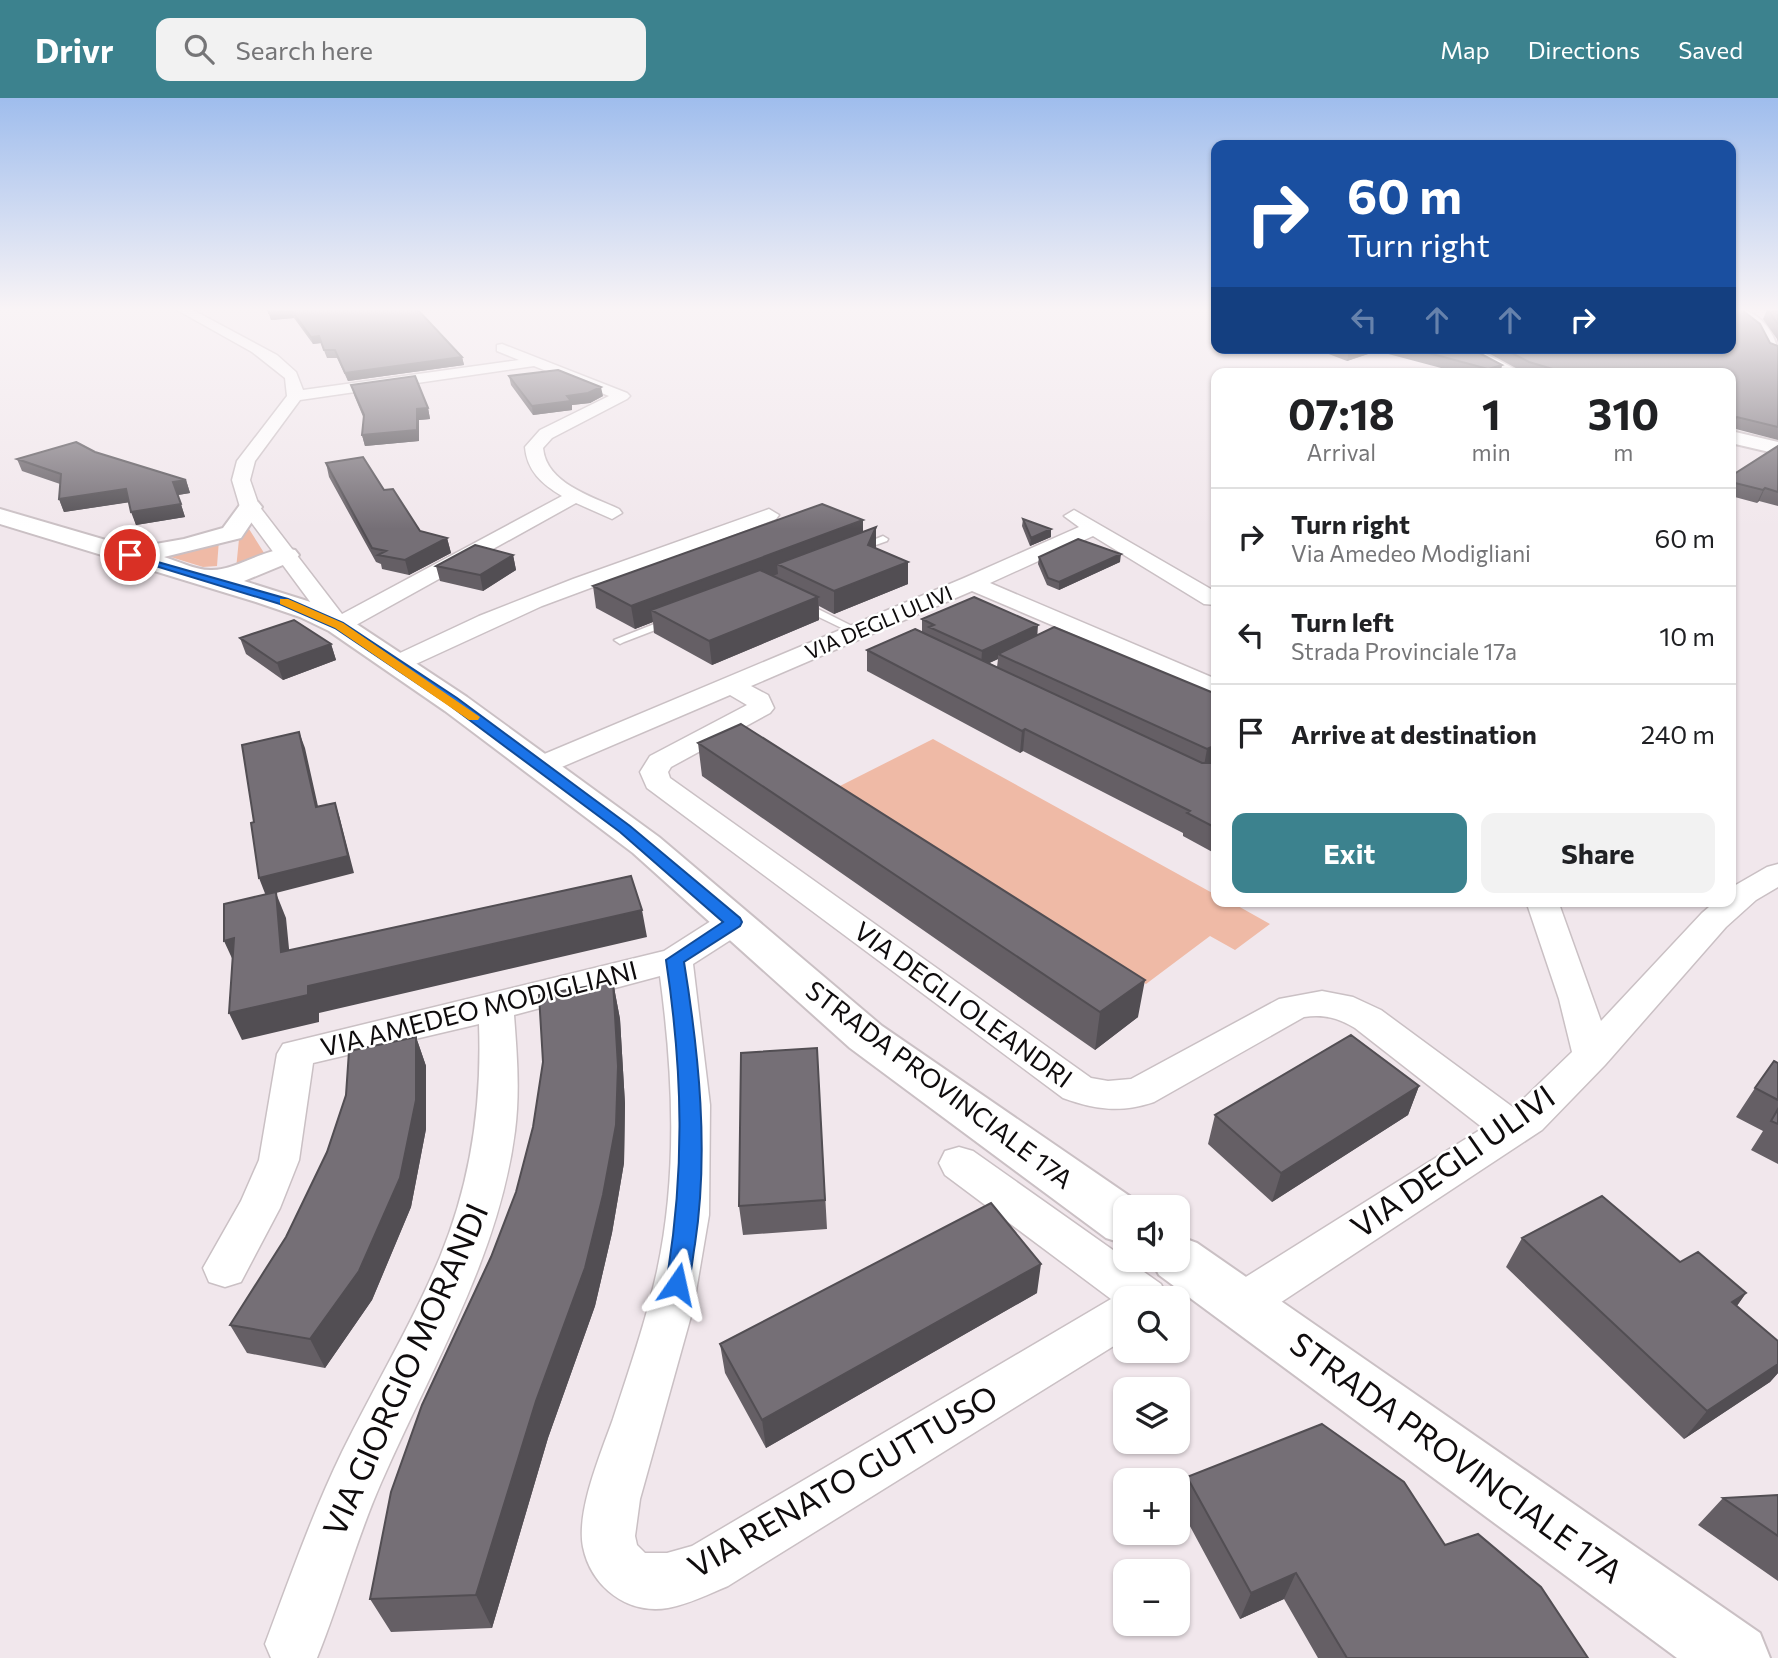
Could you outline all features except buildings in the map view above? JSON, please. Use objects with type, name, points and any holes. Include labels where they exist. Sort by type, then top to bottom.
[{"type":"main road","points":[[1736,438],[1778,448]]},
{"type":"main road","points":[[250,507],[232,533],[224,580],[257,569],[286,555]]},
{"type":"main road","name":"STRADA PROVINCIALE 17A","points":[[0,516],[224,580],[301,607],[339,625],[540,766],[646,845],[834,1010],[895,1058],[1113,1213]]},
{"type":"main road","points":[[130,555],[186,546],[232,533]]},
{"type":"main road","name":"STRADA PROVINCIALE 17A","points":[[1190,1305],[1735,1658]]},
{"type":"street","points":[[294,383],[295,396],[244,466],[241,480],[250,507],[339,625],[576,496]]},
{"type":"street","points":[[295,396],[387,383]]},
{"type":"street","points":[[590,383],[622,396],[546,434],[534,447],[536,462],[542,474],[576,496],[612,513]]},
{"type":"street","points":[[396,664],[467,628],[593,576],[769,515]]},
{"type":"street","points":[[1074,516],[1211,598]]},
{"type":"street","points":[[972,583],[1093,528]]},
{"type":"street","name":"VIA DEGLI ULIVI","points":[[540,766],[972,583],[1070,630],[1211,686]]},
{"type":"street","name":"VIA DEGLI OLEANDRI","points":[[732,686],[759,700],[761,708],[755,714],[660,762],[654,772],[657,782],[1077,1088],[1104,1097],[1140,1092],[1283,1012],[1302,1004],[1327,1003],[1350,1009],[1368,1020],[1513,1129]]},
{"type":"street","name":"VIA DEGLI ULIVI","points":[[1736,900],[1768,880]]},
{"type":"street","points":[[1544,907],[1577,999],[1592,1055]]},
{"type":"street","name":"VIA DEGLI ULIVI","points":[[1168,1286],[1513,1129],[1541,1108],[1728,907]]},
{"type":"street","name":"VIA AMEDEO MODIGLIANI","points":[[225,1268],[259,1208],[279,1160],[296,1054],[496,1007],[675,960],[734,922]]},
{"type":"street","name":"VIA RENATO GUTTUSO","points":[[675,960],[685,1022],[690,1089],[691,1189],[677,1284],[614,1504],[609,1546],[617,1566],[647,1581],[671,1582],[709,1567],[1113,1319]]},
{"type":"street","name":"VIA GIORGIO MORANDI","points":[[294,1644],[324,1559],[359,1473],[473,1228],[485,1190],[497,1116],[499,1082],[496,1007]]},
{"type":"street","points":[[959,1163],[1161,1286]]},
{"type":"lane","points":[[847,553],[883,538]]},
{"type":"lane","points":[[786,597],[858,632]]},
{"type":"lane","points":[[620,640],[685,615]]},
{"type":"shaded area","points":[[246,529],[249,529],[266,556],[236,569],[239,539]]},
{"type":"shaded area","points":[[219,540],[217,566],[203,567],[161,554]]},
{"type":"shaded area","points":[[933,739],[1211,892],[1211,907],[1240,907],[1270,924],[1235,950],[1210,936],[1146,984],[834,789]]},
{"type":"slow traffic","points":[[284,602],[339,625],[474,717]]},
{"type":"route","points":[[130,555],[284,602],[339,625],[452,701],[625,829],[734,922],[675,960],[685,1022],[692,1149],[691,1189],[677,1284]]}]
